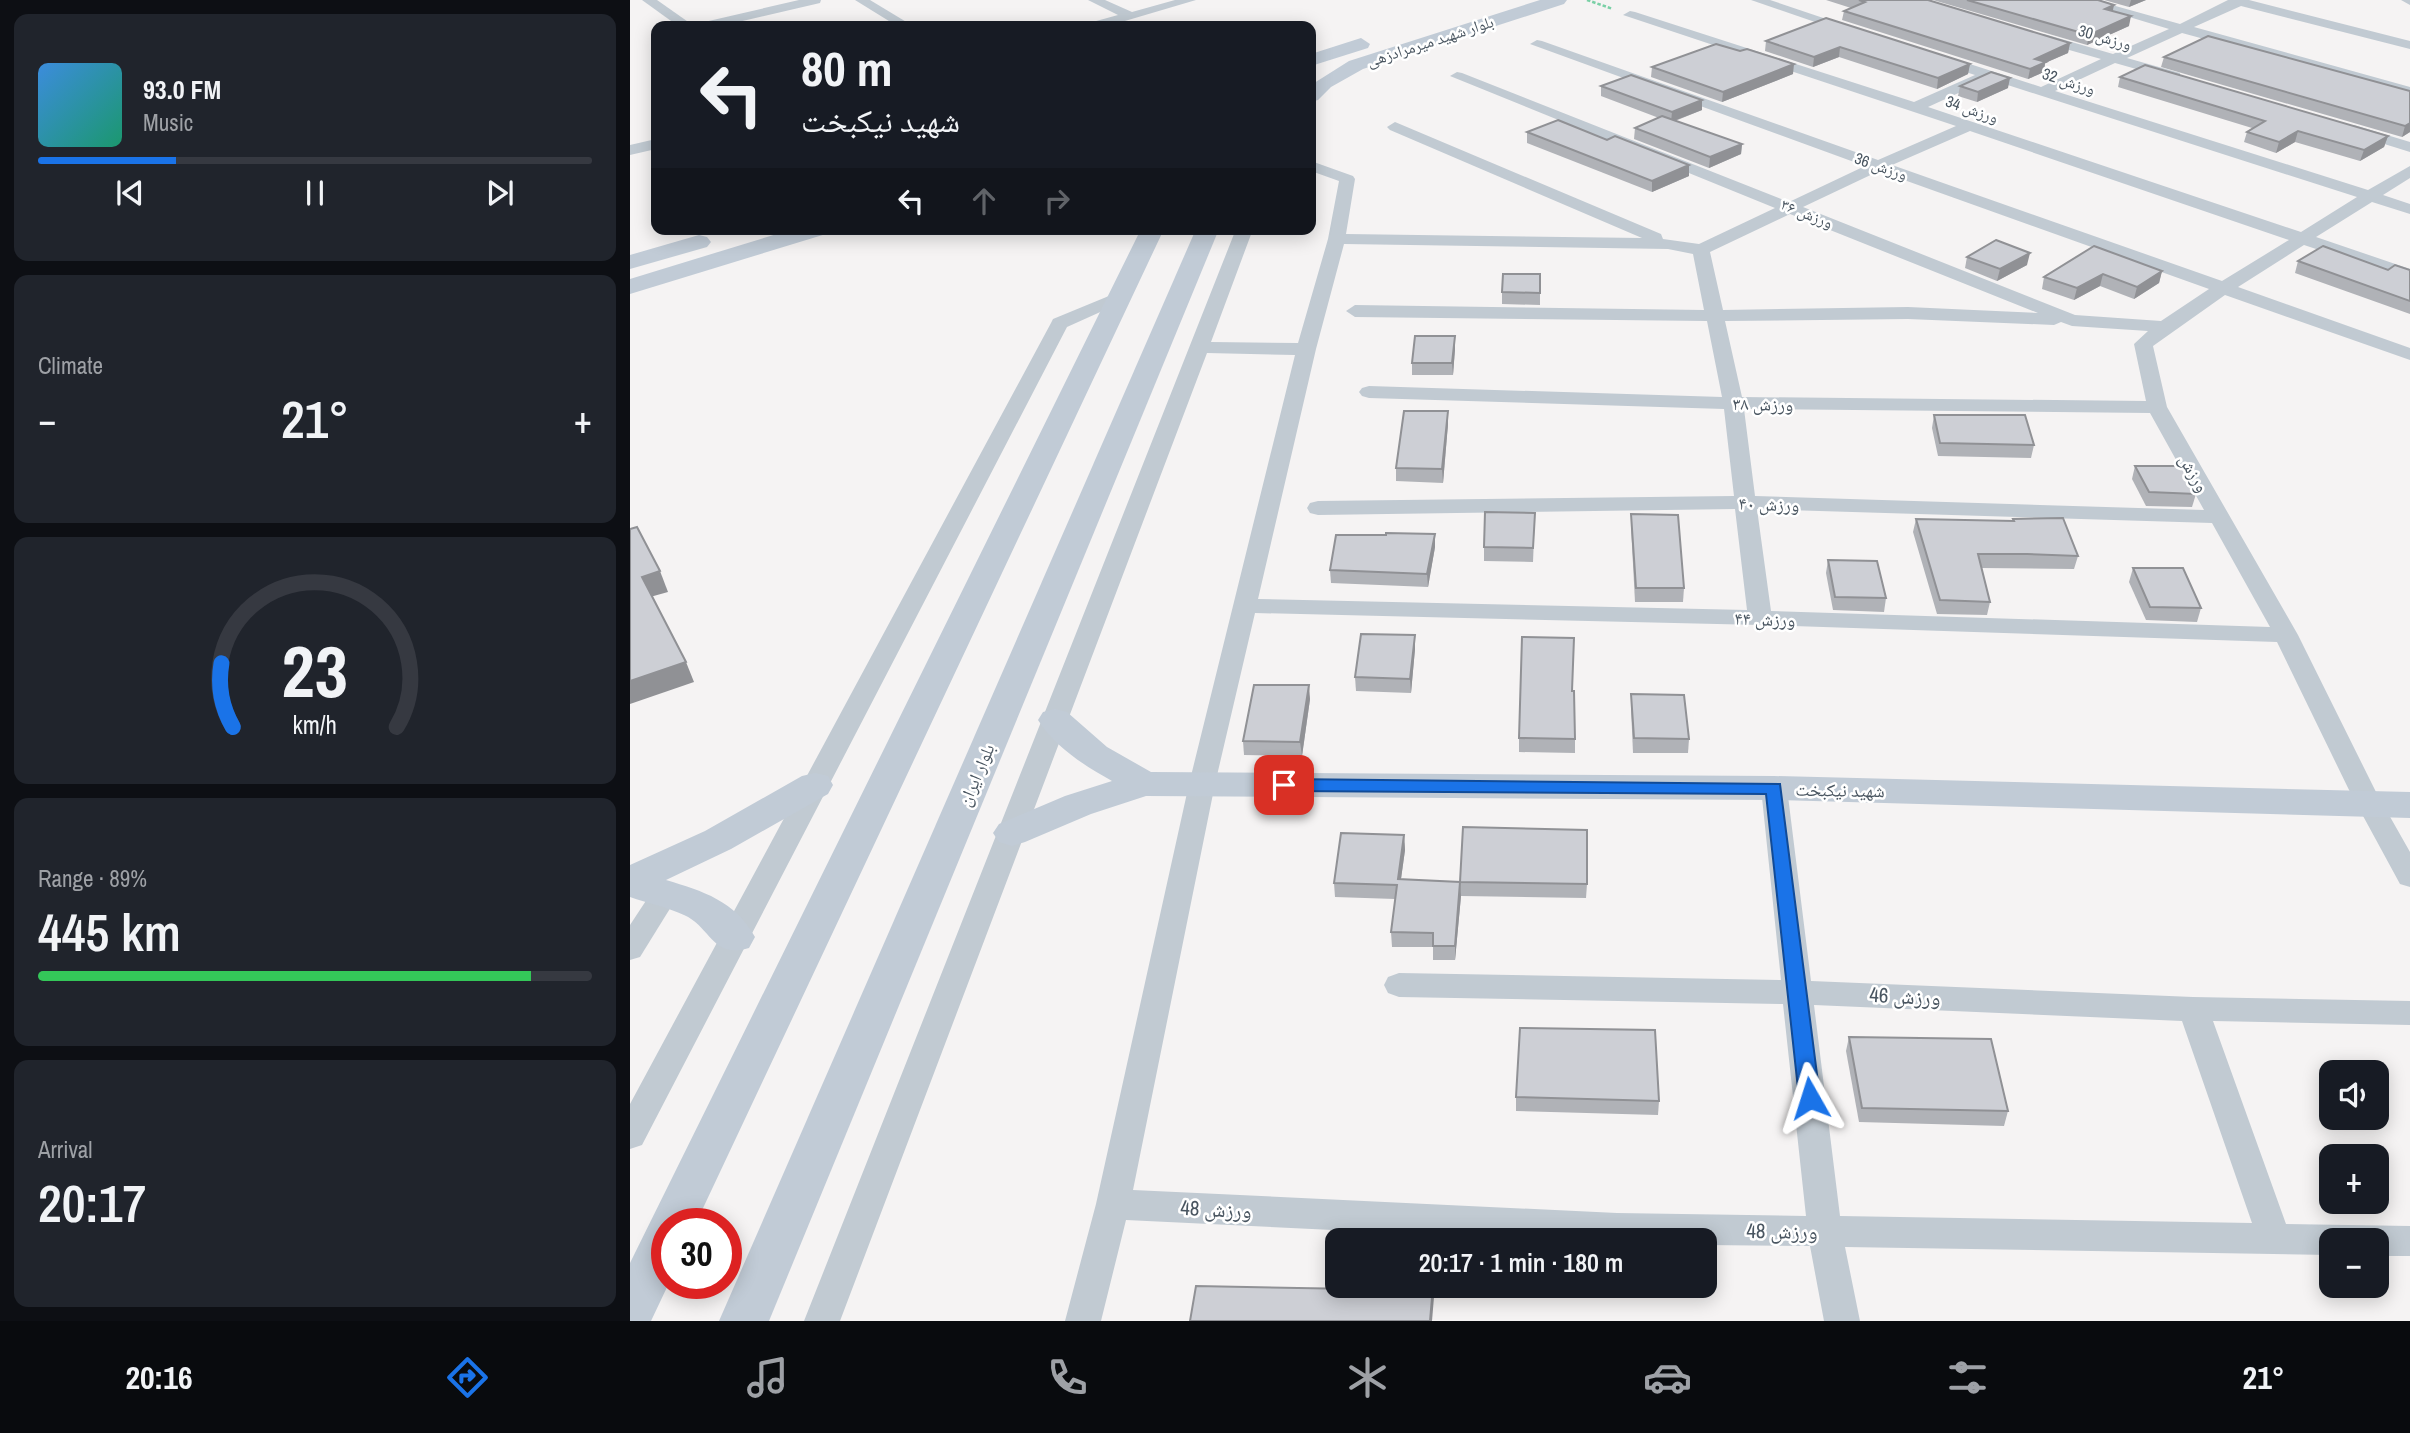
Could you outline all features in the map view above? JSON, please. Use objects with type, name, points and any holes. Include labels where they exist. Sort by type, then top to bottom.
[{"type":"street","points":[[648,0],[680,21]]},
{"type":"street","points":[[726,21],[815,0]]},
{"type":"street","points":[[861,0],[897,21]]},
{"type":"street","points":[[1094,0],[1131,16]]},
{"type":"street","points":[[1112,21],[1190,0]]},
{"type":"street","name":"بلوار شهید میرمرادزهی","points":[[1316,58],[1504,0]]},
{"type":"street","name":"بلوار شهید میرمرادزهی","points":[[1316,92],[1334,76],[1356,65],[1558,0]]},
{"type":"street","points":[[1757,0],[1860,33]]},
{"type":"street","points":[[2079,0],[2410,91]]},
{"type":"street","points":[[2043,91],[2239,0],[2410,45]]},
{"type":"street","name":"ورزش 34","points":[[1630,15],[1915,107],[2410,275]]},
{"type":"street","name":"ورزش 30","points":[[2021,32],[2196,82]]},
{"type":"street","name":"ورزش 36","points":[[1537,44],[2410,354]]},
{"type":"street","name":"ورزش 32","points":[[1924,53],[2410,208]]},
{"type":"street","points":[[1915,107],[1987,74]]},
{"type":"street","points":[[1316,80],[1334,76]]},
{"type":"street","name":"ورزش ۳۶","points":[[1457,76],[2072,320],[2162,327]]},
{"type":"street","points":[[1336,239],[1668,244],[1701,250],[1878,165],[1968,126]]},
{"type":"street","points":[[1395,127],[1668,244]]},
{"type":"street","points":[[2343,127],[2410,147]]},
{"type":"street","points":[[630,150],[651,145]]},
{"type":"street","points":[[1083,1321],[1113,1204],[1202,784],[1306,349],[1336,239],[1347,179],[1316,168]]},
{"type":"street","name":"ورزش","points":[[2410,171],[2162,327],[2143,344],[2157,407],[2286,635],[2369,804],[2410,877]]},
{"type":"street","points":[[630,262],[722,235]]},
{"type":"street","points":[[630,287],[799,235]]},
{"type":"street","points":[[680,1208],[1150,235]]},
{"type":"street","name":"بلوار ایران","points":[[744,1321],[1205,235]]},
{"type":"street","points":[[822,1321],[1243,235]]},
{"type":"street","points":[[1701,250],[1733,403],[1760,618]]},
{"type":"street","points":[[630,1135],[1060,323],[1121,296]]},
{"type":"street","points":[[1356,311],[1716,316],[1908,313],[2072,320]]},
{"type":"street","points":[[1199,347],[1306,349]]},
{"type":"street","name":"ورزش ۳۸","points":[[1370,392],[1733,403],[2157,407]]},
{"type":"street","name":"ورزش ۴۰","points":[[1318,508],[1747,502],[2219,517]]},
{"type":"street","name":"ورزش ۴۴","points":[[1244,606],[1760,618],[2286,635]]},
{"type":"street","points":[[1055,720],[1094,755],[1145,784]]},
{"type":"street","points":[[1012,833],[1078,805],[1145,784]]},
{"type":"street","name":"شهید نیکبخت","points":[[1145,784],[1774,788],[2410,804]]},
{"type":"street","points":[[630,949],[642,886],[815,785]]},
{"type":"street","points":[[1774,788],[1825,1232],[1842,1321]]},
{"type":"street","points":[[642,886],[700,905],[734,937]]},
{"type":"street","name":"ورزش 46","points":[[1399,985],[1797,992],[2193,1009],[2410,1013]]},
{"type":"street","points":[[2193,1009],[2275,1240]]},
{"type":"street","name":"ورزش 48","points":[[1113,1204],[1617,1228],[2410,1241]]},
{"type":"street","points":[[634,1297],[651,1266]]},
{"type":"building","points":[[1859,0],[1928,0],[2070,43],[2035,59],[2046,62],[2030,69],[1844,11],[1865,2]]},
{"type":"building","points":[[1967,0],[2098,0],[2114,5],[2105,9],[2131,16],[2089,35]]},
{"type":"building","points":[[1826,18],[1970,64],[1938,78],[1840,47],[1814,57],[1766,41]]},
{"type":"building","points":[[2208,36],[2410,91],[2410,123],[2405,126],[2164,57]]},
{"type":"building","points":[[1716,44],[1740,51],[1747,49],[1794,64],[1723,92],[1652,67]]},
{"type":"building","points":[[2145,65],[2388,136],[2364,150],[2298,131],[2279,142],[2247,132],[2265,121],[2120,77]]},
{"type":"building","points":[[1991,72],[2010,78],[1978,92],[1960,86]]},
{"type":"building","points":[[1631,75],[1702,100],[1672,112],[1601,86]]},
{"type":"building","points":[[1662,116],[1742,144],[1710,157],[1635,128]]},
{"type":"building","points":[[1558,120],[1607,140],[1615,136],[1689,165],[1652,181],[1527,132]]},
{"type":"building","points":[[1996,240],[2030,253],[2000,269],[1967,257]]},
{"type":"building","points":[[2094,246],[2162,271],[2137,287],[2103,274],[2077,288],[2044,277]]},
{"type":"building","points":[[2323,246],[2388,270],[2395,265],[2410,270],[2410,301],[2298,261]]},
{"type":"building","points":[[1503,274],[1540,274],[1540,293],[1502,292]]},
{"type":"building","points":[[1415,336],[1455,336],[1452,363],[1412,363]]},
{"type":"building","points":[[1404,411],[1448,411],[1442,469],[1396,468]]},
{"type":"building","points":[[1934,415],[2025,415],[2034,445],[1940,443]]},
{"type":"building","points":[[2135,466],[2183,466],[2196,494],[2149,492]]},
{"type":"building","points":[[1485,512],[1535,513],[1533,548],[1484,547]]},
{"type":"building","points":[[1631,514],[1678,515],[1684,588],[1636,588]]},
{"type":"building","points":[[2063,518],[2078,556],[1978,554],[1990,602],[1940,600],[1916,519],[2014,521],[2013,519]]},
{"type":"building","points":[[637,527],[660,571],[642,577],[686,662],[630,681],[630,529]]},
{"type":"building","points":[[1435,534],[1427,574],[1330,570],[1336,535]]},
{"type":"building","points":[[1828,560],[1877,561],[1886,598],[1835,597]]},
{"type":"building","points":[[2133,568],[2183,568],[2201,608],[2150,607]]},
{"type":"building","points":[[1361,634],[1415,635],[1410,679],[1355,677]]},
{"type":"building","points":[[1522,637],[1574,638],[1572,691],[1575,739],[1519,738]]},
{"type":"building","points":[[1254,685],[1309,685],[1300,742],[1243,741]]},
{"type":"building","points":[[1631,694],[1684,695],[1689,739],[1634,738]]},
{"type":"building","points":[[1463,827],[1587,830],[1587,884],[1460,882]]},
{"type":"building","points":[[1341,833],[1404,835],[1398,879],[1460,882],[1455,946],[1433,946],[1433,933],[1391,932],[1397,885],[1334,883]]},
{"type":"building","points":[[1520,1028],[1655,1030],[1659,1101],[1516,1097]]},
{"type":"building","points":[[1849,1037],[1991,1039],[2008,1111],[1862,1108]]},
{"type":"building","points":[[1196,1286],[1325,1288],[1325,1298],[1432,1298],[1430,1321],[1190,1321]]},
{"type":"route","points":[[1284,785],[1774,788],[1810,1098]]}]
